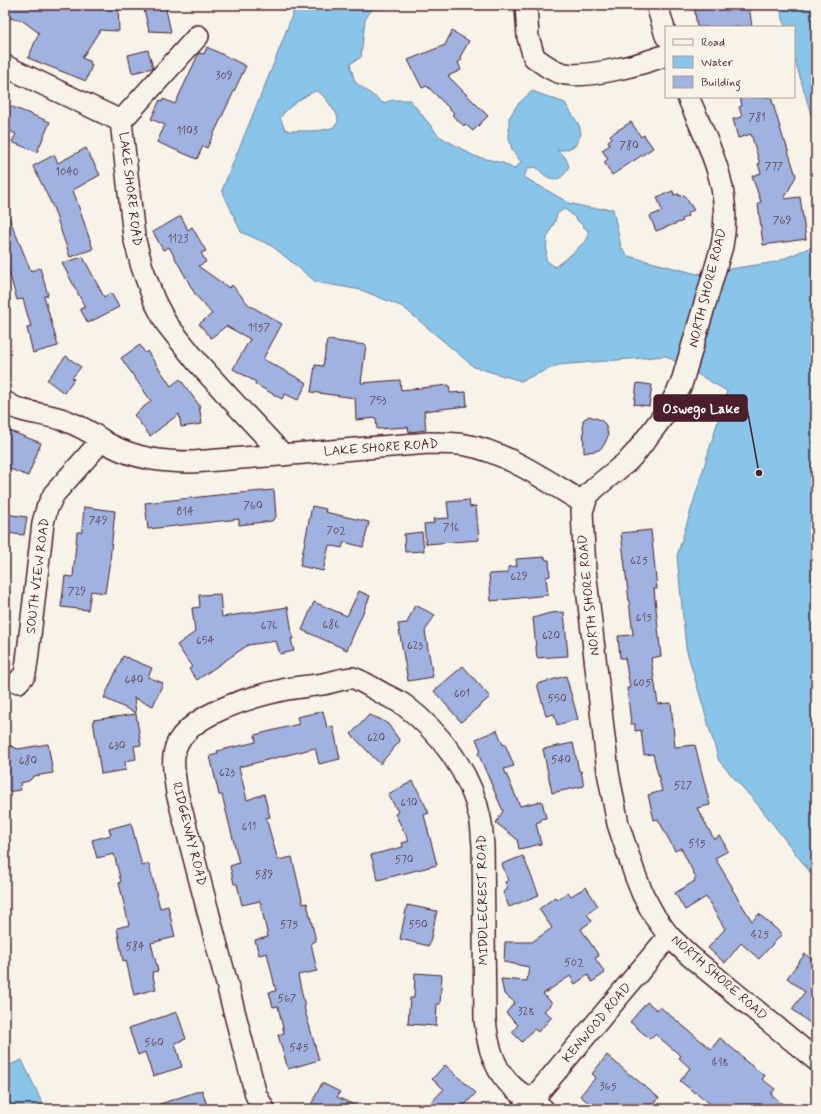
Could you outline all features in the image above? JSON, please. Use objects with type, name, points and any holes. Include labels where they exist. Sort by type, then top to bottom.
[{"type":"street","points":[[526,5],[528,37],[534,57],[553,69],[566,74],[599,72],[650,61],[665,55]]},
{"type":"street","points":[[657,5],[665,33]]},
{"type":"street","points":[[122,121],[198,36]]},
{"type":"street","name":"LAKE SHORE ROAD","points":[[5,66],[122,121],[134,237],[142,267],[154,300],[166,323],[197,362],[283,455]]},
{"type":"street","name":"NORTH SHORE ROAD","points":[[688,98],[715,162],[725,201],[725,231],[686,373],[681,385],[670,406],[637,451],[628,461],[596,487],[588,495],[584,503],[582,522],[585,570],[608,772],[618,824],[643,895],[655,917],[670,936],[690,956],[816,1060]]},
{"type":"street","name":"LAKE SHORE ROAD","points":[[5,402],[12,407],[63,420],[85,430],[126,453],[165,462],[193,462],[429,443],[466,445],[493,453],[525,468],[584,503]]},
{"type":"street","name":"SOUTH VIEW ROAD","points":[[18,682],[25,674],[43,523],[47,508],[54,494],[102,440]]},
{"type":"street","name":"MIDDLECREST ROAD","points":[[353,678],[403,704],[433,731],[456,760],[471,790],[480,817],[484,845],[486,1034],[492,1053],[501,1073],[533,1106]]},
{"type":"street","name":"RIDGEWAY ROAD","points":[[264,1109],[256,1095],[177,793],[173,763],[177,744],[186,731],[197,722],[212,714],[248,700],[287,689],[353,678]]},
{"type":"street","name":"KENWOOD ROAD","points":[[533,1106],[670,936]]},
{"type":"water","points":[[296,5],[391,5],[389,8],[372,9],[365,20],[361,57],[350,64],[355,82],[383,103],[393,100],[410,100],[439,136],[474,156],[503,163],[514,169],[521,162],[512,150],[509,138],[509,118],[518,104],[532,91],[565,103],[579,125],[581,134],[575,146],[565,150],[557,150],[565,157],[569,166],[566,172],[558,179],[554,179],[549,178],[540,172],[536,167],[528,168],[524,177],[569,203],[590,208],[613,209],[621,247],[628,256],[697,274],[776,262],[816,245],[816,880],[759,806],[719,761],[686,648],[677,556],[727,391],[666,356],[558,365],[521,381],[474,367],[403,307],[361,290],[316,282],[272,246],[241,232],[222,190]],"holes":[[[316,91],[324,96],[328,101],[338,118],[337,124],[332,128],[315,131],[289,131],[285,129],[280,118],[283,114],[296,102]],[[564,209],[588,231],[588,238],[574,252],[555,267],[546,260],[547,238],[557,214]]]},
{"type":"water","points":[[779,5],[816,5],[816,131],[795,60],[795,26],[785,26]]},
{"type":"water","points":[[22,1060],[45,1109],[5,1109],[5,1063],[7,1066]]},
{"type":"building","points":[[5,5],[118,5],[119,31],[100,30],[82,58],[91,62],[90,64],[92,65],[86,81],[28,58],[39,33],[23,21],[5,17]]},
{"type":"building","points":[[143,5],[165,5],[171,32],[149,31]]},
{"type":"building","points":[[694,5],[749,5],[752,26],[697,26]]},
{"type":"building","points":[[452,31],[469,41],[460,57],[462,60],[458,62],[461,70],[448,76],[488,116],[473,131],[465,124],[464,126],[452,115],[454,113],[427,86],[422,88],[408,60],[445,45]]},
{"type":"building","points":[[207,47],[246,66],[207,148],[203,146],[197,159],[157,142],[165,125],[151,119],[160,100],[163,101],[163,99],[175,104],[199,53],[204,54]]},
{"type":"building","points":[[148,50],[153,68],[132,73],[128,55]]},
{"type":"building","points":[[740,98],[771,98],[796,176],[784,199],[800,197],[806,239],[763,245],[758,203],[761,202],[752,176],[761,173],[758,164],[760,164],[751,134],[738,138],[733,119],[742,117],[739,107],[742,106]]},
{"type":"building","points":[[5,104],[50,122],[37,152],[12,142],[16,134],[5,129]]},
{"type":"building","points":[[631,122],[641,137],[644,135],[653,148],[612,175],[604,162],[608,159],[602,150],[610,145],[608,141],[612,138],[610,135]]},
{"type":"building","points":[[86,148],[100,175],[73,190],[93,249],[70,257],[53,207],[33,166],[54,155],[58,163]]},
{"type":"building","points":[[673,191],[674,195],[684,195],[694,210],[687,213],[688,216],[682,219],[683,221],[656,231],[650,216],[662,211],[657,197]]},
{"type":"building","points":[[5,208],[31,271],[40,268],[48,295],[44,296],[58,346],[33,353],[27,328],[31,327],[23,299],[17,300],[5,258]]},
{"type":"building","points":[[181,216],[188,230],[192,227],[206,251],[201,253],[206,262],[198,266],[229,288],[232,285],[249,305],[282,324],[263,359],[307,383],[298,400],[285,394],[282,399],[255,384],[256,382],[233,369],[250,339],[226,326],[211,338],[199,324],[212,314],[195,294],[169,247],[163,250],[153,232]]},
{"type":"building","points":[[83,257],[104,297],[111,293],[119,307],[88,323],[80,309],[85,307],[62,263]]},
{"type":"building","points":[[327,340],[366,345],[361,383],[400,380],[401,390],[449,385],[450,393],[466,392],[467,406],[424,411],[426,430],[409,432],[408,427],[377,429],[376,418],[356,420],[355,398],[311,392],[315,365],[323,366]]},
{"type":"building","points":[[140,345],[145,353],[147,351],[171,386],[180,379],[199,405],[202,424],[181,427],[179,414],[150,436],[134,415],[151,401],[121,358]]},
{"type":"building","points":[[66,356],[81,367],[72,378],[74,379],[64,393],[47,380]]},
{"type":"building","points":[[637,383],[652,385],[649,406],[634,404]]},
{"type":"building","points":[[589,416],[601,420],[605,424],[608,436],[604,445],[599,450],[584,453],[583,420]]},
{"type":"building","points":[[5,429],[41,443],[28,476],[5,467]]},
{"type":"building","points":[[274,490],[276,517],[272,521],[239,525],[239,519],[148,529],[145,503]]},
{"type":"building","points":[[469,500],[470,507],[476,506],[479,540],[426,544],[424,524],[434,523],[433,519],[449,518],[447,502]]},
{"type":"building","points":[[312,506],[326,509],[325,512],[369,522],[363,547],[344,542],[342,548],[329,545],[323,571],[300,566]]},
{"type":"building","points":[[84,507],[115,511],[105,593],[91,591],[88,610],[61,607],[65,576],[73,577],[77,532],[82,532]]},
{"type":"building","points":[[5,514],[27,517],[24,535],[5,533]]},
{"type":"building","points":[[651,530],[657,589],[654,589],[661,656],[651,658],[658,704],[671,703],[675,747],[695,745],[710,805],[697,808],[714,839],[720,836],[728,851],[715,858],[752,921],[759,914],[782,934],[759,959],[741,943],[725,963],[708,948],[725,929],[706,897],[685,910],[675,893],[695,881],[694,879],[696,878],[681,848],[675,851],[658,819],[654,820],[648,795],[662,791],[653,754],[644,755],[641,730],[635,731],[635,724],[631,724],[627,688],[630,688],[625,658],[620,658],[618,636],[633,635],[621,533]]},
{"type":"building","points":[[422,532],[424,551],[405,552],[404,534]]},
{"type":"building","points":[[545,557],[546,560],[549,560],[550,576],[546,577],[548,595],[491,601],[489,574],[508,573],[508,567],[517,566],[516,559]]},
{"type":"building","points":[[359,591],[370,596],[347,650],[302,630],[314,602],[347,616]]},
{"type":"building","points":[[220,594],[222,617],[288,607],[293,639],[291,639],[294,651],[280,654],[276,641],[248,645],[197,680],[189,669],[192,667],[177,645],[195,632],[192,608],[200,607],[199,595]]},
{"type":"building","points":[[415,605],[435,615],[425,631],[433,677],[408,681],[398,624],[407,623]]},
{"type":"building","points":[[564,612],[568,656],[537,658],[533,618],[550,613]]},
{"type":"building","points":[[123,656],[152,668],[148,677],[163,683],[153,706],[134,698],[136,713],[104,698]]},
{"type":"building","points":[[463,666],[490,697],[461,722],[434,691]]},
{"type":"building","points":[[566,676],[578,719],[557,725],[554,714],[546,716],[537,684]]},
{"type":"building","points":[[323,711],[327,728],[333,726],[340,759],[319,764],[315,748],[239,767],[247,800],[264,794],[270,817],[266,818],[278,860],[292,857],[303,904],[307,903],[316,941],[311,943],[317,971],[298,975],[304,1007],[319,1060],[288,1069],[278,1035],[284,1033],[278,1006],[273,1007],[269,992],[276,991],[267,953],[259,955],[255,940],[268,937],[260,901],[242,905],[237,884],[234,884],[230,866],[239,863],[222,795],[219,795],[210,756],[218,754],[217,751],[256,742],[255,735],[299,724],[297,717]]},
{"type":"building","points":[[136,714],[141,745],[134,746],[136,759],[125,761],[126,770],[101,774],[93,720]]},
{"type":"building","points":[[369,715],[388,724],[400,741],[380,764],[351,734]]},
{"type":"building","points":[[497,730],[503,745],[505,744],[514,766],[504,769],[520,806],[542,801],[546,818],[541,819],[541,821],[536,823],[541,844],[519,849],[517,839],[496,823],[503,811],[478,753],[481,751],[476,739]]},
{"type":"building","points":[[5,743],[18,749],[48,744],[53,773],[34,776],[29,781],[20,783],[21,790],[5,792]]},
{"type":"building","points":[[573,743],[584,786],[552,793],[543,749]]},
{"type":"building","points":[[413,781],[429,813],[424,815],[437,865],[378,880],[371,855],[403,847],[402,843],[409,841],[395,814],[398,812],[388,794]]},
{"type":"building","points":[[131,823],[142,866],[149,864],[160,908],[168,906],[175,937],[151,943],[158,971],[152,972],[156,989],[134,995],[126,960],[123,961],[117,928],[129,925],[114,854],[97,858],[92,840],[111,835],[109,829]]},
{"type":"building","points":[[523,856],[539,895],[509,907],[503,892],[508,889],[505,882],[508,881],[502,864]]},
{"type":"building","points":[[586,887],[598,906],[587,914],[592,921],[581,929],[599,956],[595,958],[605,973],[592,982],[588,975],[575,984],[570,976],[543,994],[552,1003],[544,1011],[552,1017],[538,1032],[534,1029],[522,1042],[512,1032],[518,1025],[506,1013],[515,1002],[504,994],[501,979],[527,981],[529,967],[504,962],[505,942],[532,942],[552,928],[539,909],[555,897],[557,900],[568,892],[571,896]]},
{"type":"building","points":[[407,905],[437,911],[429,946],[400,939]]},
{"type":"building","points":[[805,954],[816,962],[816,1028],[792,1009],[805,992],[787,978]]},
{"type":"building","points":[[415,973],[442,975],[440,1004],[437,1004],[436,1026],[408,1024],[410,998],[414,998]]},
{"type":"building","points":[[647,1002],[657,1010],[660,1007],[711,1049],[720,1038],[744,1058],[743,1059],[765,1076],[762,1079],[775,1089],[771,1094],[788,1109],[716,1109],[680,1081],[690,1068],[679,1058],[681,1056],[655,1034],[650,1039],[630,1022]]},
{"type":"building","points":[[177,1012],[186,1039],[175,1043],[182,1067],[153,1076],[145,1052],[138,1055],[129,1028]]},
{"type":"building","points":[[607,1055],[659,1098],[650,1109],[597,1109],[580,1096],[596,1077],[592,1074]]},
{"type":"building","points":[[445,1065],[476,1093],[461,1109],[425,1109],[444,1089],[432,1079]]},
{"type":"building","points":[[322,1083],[340,1092],[337,1097],[363,1109],[309,1109]]},
{"type":"building","points":[[202,1090],[208,1109],[154,1109],[154,1106]]},
{"type":"place","name":"Oswego Lake","points":[[759,473]]}]
